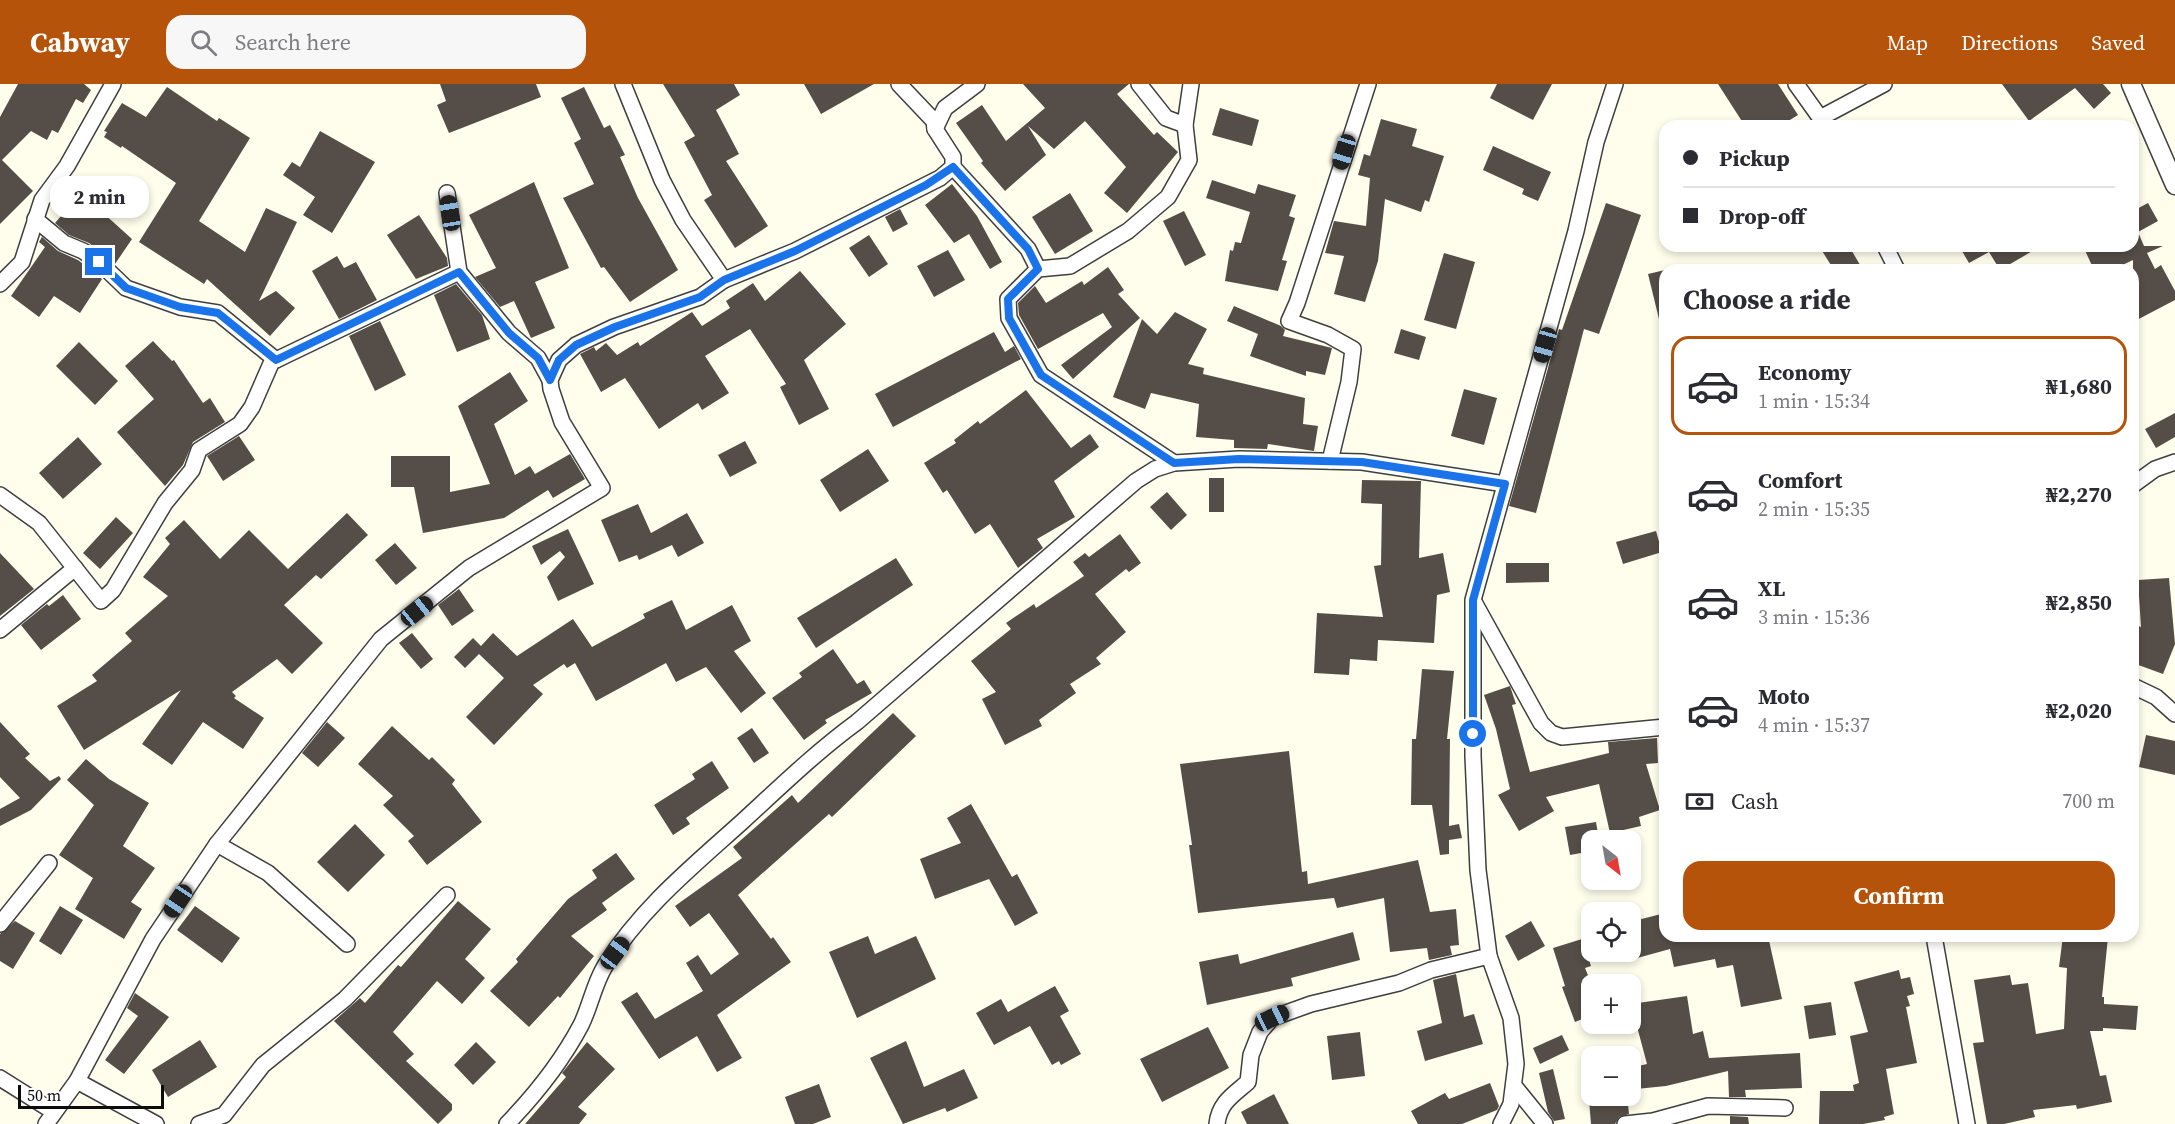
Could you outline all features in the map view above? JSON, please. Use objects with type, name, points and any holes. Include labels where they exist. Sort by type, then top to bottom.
[{"type":"street","points":[[0,284],[22,262],[42,201],[67,166],[113,84]]},
{"type":"street","points":[[623,84],[662,180],[683,220],[724,280]]},
{"type":"street","points":[[899,84],[934,121],[935,129],[953,157],[953,167],[1028,249],[1038,269]]},
{"type":"street","points":[[935,129],[945,108],[977,84]]},
{"type":"street","points":[[1139,84],[1166,118],[1185,125]]},
{"type":"street","points":[[1174,463],[1041,375],[1009,318],[1008,299],[1038,269],[1070,266],[1128,231],[1168,197],[1189,160],[1185,125],[1191,84]]},
{"type":"street","points":[[1329,461],[1349,382],[1353,349],[1328,335],[1289,321],[1368,84]]},
{"type":"street","points":[[1501,1124],[1512,1104],[1515,1087],[1511,1018],[1489,956],[1478,870],[1473,756],[1473,600],[1576,231],[1596,142],[1615,84]]},
{"type":"street","points":[[1796,84],[1823,120]]},
{"type":"street","points":[[1826,120],[1884,84]]},
{"type":"street","points":[[2131,84],[2175,185]]},
{"type":"street","points":[[550,380],[559,360],[576,345],[615,327],[700,297],[724,280],[795,251],[923,187],[953,167]]},
{"type":"street","points":[[0,1078],[50,1118],[78,1081],[153,939],[216,844],[381,639],[470,568],[602,489],[562,422],[550,380],[538,358],[509,333],[459,272],[447,193]]},
{"type":"street","points":[[35,219],[64,243],[83,251],[99,262],[126,288],[180,307],[218,313],[276,360]]},
{"type":"street","points":[[0,495],[39,523],[101,601],[113,590],[165,503],[192,470],[199,450],[240,424],[252,407],[273,359],[276,360],[459,272]]},
{"type":"street","points":[[507,1124],[527,1102],[568,1048],[582,1024],[604,967],[636,924],[678,876],[820,749],[857,722],[1136,481],[1155,469],[1174,463],[1239,459],[1362,462],[1505,484]]},
{"type":"street","points":[[2139,480],[2155,470],[2175,462]]},
{"type":"street","points":[[0,630],[75,567]]},
{"type":"street","points":[[1473,600],[1542,723],[1551,733],[1562,737],[1659,728]]},
{"type":"street","points":[[2139,689],[2156,697],[2175,714]]},
{"type":"street","points":[[216,844],[268,873],[347,944]]},
{"type":"street","points":[[0,924],[49,863]]},
{"type":"street","points":[[199,1124],[224,1115],[263,1065],[345,999],[447,894]]},
{"type":"street","points":[[1935,942],[1967,1124]]},
{"type":"street","points":[[1217,1124],[1218,1112],[1225,1100],[1248,1082],[1251,1055],[1260,1032],[1272,1018],[1311,1004],[1399,983],[1431,970],[1489,956]]},
{"type":"street","points":[[78,1081],[156,1124]]},
{"type":"street","points":[[1515,1087],[1545,1124]]},
{"type":"street","points":[[1625,1124],[1653,1121],[1708,1106],[1785,1108]]},
{"type":"building","points":[[18,84],[84,84],[91,90],[83,103],[76,99],[58,133],[52,130],[47,140],[31,131],[2,160],[33,191],[0,224],[0,117]]},
{"type":"building","points":[[440,84],[536,84],[541,97],[449,133],[437,105],[446,101]]},
{"type":"building","points":[[663,84],[734,84],[740,95],[716,110],[739,154],[726,161],[768,226],[735,248],[704,200],[712,195],[684,142],[695,136]]},
{"type":"building","points":[[804,84],[874,84],[821,114]]},
{"type":"building","points":[[1023,84],[1129,84],[1117,94],[1154,135],[1157,132],[1178,152],[1127,213],[1104,193],[1126,167],[1085,121],[1054,149],[1028,126],[1046,155],[1005,191],[981,163],[983,161],[956,123],[982,105],[1006,141],[1045,108]]},
{"type":"building","points":[[1497,84],[1552,84],[1533,120],[1490,98]]},
{"type":"building","points":[[1718,84],[1778,84],[1798,115],[1790,120],[1741,120]]},
{"type":"building","points":[[2002,84],[2103,84],[2111,93],[2094,109],[2075,88],[2028,120]]},
{"type":"building","points":[[167,87],[217,121],[219,118],[250,138],[199,221],[245,252],[266,208],[297,222],[259,301],[276,291],[295,308],[270,336],[207,279],[204,284],[139,242],[176,183],[122,146],[121,148],[104,137],[107,132],[104,131],[122,103],[146,117]]},
{"type":"building","points":[[584,87],[604,128],[610,125],[625,155],[620,157],[638,198],[678,270],[630,302],[604,267],[601,268],[563,198],[594,184],[574,143],[581,139],[561,98]]},
{"type":"building","points":[[1220,108],[1259,120],[1252,146],[1212,135]]},
{"type":"building","points":[[1381,119],[1417,129],[1412,146],[1444,156],[1429,202],[1425,200],[1421,212],[1385,199],[1378,261],[1365,302],[1334,294],[1344,256],[1325,253],[1334,221],[1366,226],[1370,178],[1358,175],[1364,154],[1370,156]]},
{"type":"building","points":[[320,131],[375,162],[332,233],[303,215],[315,197],[283,175],[292,162],[300,167]]},
{"type":"building","points":[[1493,146],[1551,172],[1538,201],[1522,194],[1524,189],[1483,170]]},
{"type":"building","points":[[1212,180],[1255,194],[1258,184],[1296,195],[1289,216],[1295,218],[1282,260],[1287,261],[1278,291],[1225,281],[1230,250],[1233,251],[1235,242],[1241,243],[1250,212],[1206,198]]},
{"type":"building","points":[[534,182],[569,268],[535,282],[555,328],[531,338],[514,301],[500,307],[475,277],[496,268],[469,215]]},
{"type":"building","points":[[952,184],[977,216],[1002,262],[990,269],[969,234],[954,243],[925,205]]},
{"type":"building","points":[[81,193],[132,239],[115,264],[89,243],[69,235],[55,223]]},
{"type":"building","points":[[1070,193],[1093,231],[1055,254],[1032,217]]},
{"type":"building","points":[[1606,203],[1641,215],[1599,334],[1584,329],[1536,513],[1509,506],[1559,329],[1562,330]]},
{"type":"building","points":[[2148,203],[2158,221],[2139,231],[2139,208]]},
{"type":"building","points":[[900,209],[908,224],[893,232],[885,217]]},
{"type":"building","points":[[1184,211],[1206,255],[1185,266],[1163,221]]},
{"type":"building","points":[[419,215],[447,258],[448,266],[416,279],[387,235]]},
{"type":"building","points":[[2139,234],[2144,246],[2163,246],[2147,253],[2155,269],[2161,265],[2175,291],[2175,300],[2139,319],[2139,264],[2133,264],[2133,260],[2125,264],[2091,264],[2086,252],[2139,252]]},
{"type":"building","points":[[869,235],[888,264],[869,277],[849,248]]},
{"type":"building","points":[[42,237],[58,251],[78,260],[102,279],[80,313],[54,296],[39,317],[11,296],[45,247],[39,242]]},
{"type":"building","points":[[948,250],[965,280],[934,297],[917,266]]},
{"type":"building","points":[[1823,252],[1852,252],[1860,264],[1830,264]]},
{"type":"building","points":[[1963,252],[1989,252],[1969,263]]},
{"type":"building","points":[[1989,252],[2031,252],[2010,264],[1996,264]]},
{"type":"building","points":[[1444,253],[1475,262],[1456,329],[1424,320]]},
{"type":"building","points":[[337,256],[344,268],[356,262],[377,300],[339,319],[312,271]]},
{"type":"building","points":[[1108,267],[1124,290],[1118,294],[1140,318],[1073,379],[1061,365],[1112,327],[1103,313],[1038,349],[1019,315],[1018,303],[1035,286],[1046,303],[1082,281],[1084,285]]},
{"type":"building","points":[[800,271],[846,324],[804,360],[829,409],[799,425],[780,387],[786,384],[750,329],[705,356],[729,393],[702,410],[698,403],[659,429],[625,378],[601,392],[580,354],[594,347],[596,351],[606,343],[617,355],[638,342],[640,346],[692,312],[702,326],[730,308],[726,301],[753,283],[765,301]]},
{"type":"building","points":[[1659,271],[1659,319],[1648,274]]},
{"type":"building","points":[[456,284],[482,315],[490,339],[457,352],[434,295]]},
{"type":"building","points":[[1234,306],[1281,326],[1285,330],[1283,336],[1332,348],[1325,375],[1306,371],[1306,376],[1250,356],[1258,334],[1227,321]]},
{"type":"building","points":[[1175,312],[1207,329],[1188,364],[1204,368],[1203,374],[1305,398],[1303,424],[1318,426],[1314,451],[1268,444],[1267,449],[1234,448],[1234,440],[1196,437],[1199,404],[1151,393],[1145,409],[1113,397],[1142,319],[1157,334]]},
{"type":"building","points":[[380,321],[406,375],[375,391],[349,336]]},
{"type":"building","points":[[1401,329],[1426,337],[1419,360],[1394,353]]},
{"type":"building","points":[[994,332],[1005,352],[1014,346],[1021,359],[893,427],[875,394]]},
{"type":"building","points":[[153,341],[172,361],[174,360],[203,403],[210,398],[225,422],[193,442],[183,465],[165,486],[117,432],[154,399],[125,366]]},
{"type":"building","points":[[79,342],[118,381],[95,405],[56,366]]},
{"type":"building","points":[[510,372],[528,401],[494,424],[515,475],[530,466],[535,474],[570,454],[585,479],[553,498],[548,490],[504,518],[423,533],[414,487],[391,487],[391,456],[450,456],[450,492],[490,484],[458,406]]},
{"type":"building","points":[[1464,389],[1497,398],[1484,445],[1451,436]]},
{"type":"building","points":[[1026,390],[1071,448],[1090,434],[1099,447],[1054,481],[1075,517],[1037,539],[1043,548],[1018,568],[990,524],[975,534],[947,490],[943,493],[924,463],[956,443],[954,440],[978,421],[980,424]]},
{"type":"building","points":[[2175,413],[2175,437],[2156,448],[2145,429]]},
{"type":"building","points":[[239,436],[255,460],[223,481],[207,456]]},
{"type":"building","points":[[78,437],[102,464],[63,499],[39,473]]},
{"type":"building","points":[[745,441],[757,463],[730,477],[718,455]]},
{"type":"building","points":[[868,449],[889,481],[840,512],[820,480]]},
{"type":"building","points":[[1209,478],[1224,478],[1224,512],[1209,512]]},
{"type":"building","points":[[1362,480],[1421,481],[1419,558],[1443,553],[1450,592],[1437,595],[1434,643],[1378,640],[1377,661],[1350,659],[1349,675],[1314,673],[1317,613],[1383,617],[1374,566],[1381,565],[1382,504],[1361,503]]},
{"type":"building","points":[[1167,492],[1187,515],[1171,530],[1150,507]]},
{"type":"building","points":[[638,504],[651,533],[687,513],[704,543],[678,557],[672,545],[639,560],[637,555],[619,562],[601,520]]},
{"type":"building","points":[[347,513],[368,535],[321,579],[316,575],[284,605],[323,643],[292,674],[277,659],[232,692],[236,696],[234,698],[264,718],[243,749],[203,722],[172,765],[142,744],[181,690],[84,750],[57,706],[97,681],[92,675],[132,641],[125,633],[168,596],[143,577],[170,544],[165,538],[184,520],[220,559],[249,530],[288,569]]},
{"type":"building","points":[[116,517],[133,533],[100,569],[83,553]]},
{"type":"building","points":[[568,529],[594,584],[558,601],[547,577],[565,557],[560,551],[541,565],[532,546]]},
{"type":"building","points":[[1656,531],[1659,553],[1623,564],[1616,542]]},
{"type":"building","points":[[1120,534],[1141,563],[1129,572],[1126,569],[1095,594],[1126,632],[1096,658],[1101,664],[1070,684],[1076,693],[1039,720],[1042,726],[1005,745],[982,699],[996,692],[971,661],[1011,629],[1006,623],[1034,604],[1036,608],[1084,576],[1073,562],[1085,553],[1089,557]]},
{"type":"building","points":[[395,543],[417,568],[396,585],[375,560]]},
{"type":"building","points":[[0,553],[34,589],[0,616]]},
{"type":"building","points":[[896,558],[913,585],[816,648],[797,618]]},
{"type":"building","points":[[1506,563],[1549,563],[1549,582],[1506,583]]},
{"type":"building","points":[[2169,578],[2175,644],[2163,674],[2139,665],[2139,626],[2141,627],[2139,580]]},
{"type":"building","points":[[459,589],[474,611],[452,626],[438,605]]},
{"type":"building","points":[[63,595],[81,619],[41,650],[21,625],[47,604],[49,606]]},
{"type":"building","points":[[672,600],[686,630],[732,605],[751,641],[734,651],[766,693],[741,713],[706,667],[676,682],[666,663],[596,701],[575,663],[567,668],[564,664],[533,685],[543,694],[494,745],[466,717],[504,678],[479,654],[465,668],[454,657],[473,638],[481,646],[493,633],[517,656],[573,619],[592,647],[645,618],[643,614]]},
{"type":"building","points":[[412,633],[433,659],[421,669],[399,643]]},
{"type":"building","points":[[833,649],[857,684],[864,680],[872,693],[825,720],[827,723],[804,740],[772,698],[802,677],[799,673]]},
{"type":"building","points":[[1422,669],[1454,671],[1447,739],[1450,739],[1449,826],[1459,824],[1462,838],[1449,840],[1449,854],[1440,855],[1432,805],[1411,805],[1412,739],[1416,739]]},
{"type":"building","points":[[1510,686],[1516,704],[1512,705],[1530,772],[1609,753],[1608,742],[1657,738],[1658,763],[1646,764],[1659,810],[1639,817],[1641,826],[1609,830],[1599,784],[1546,797],[1554,811],[1519,831],[1498,795],[1510,789],[1496,729],[1484,695]]},
{"type":"building","points":[[893,713],[916,736],[832,817],[829,814],[738,895],[791,962],[717,1015],[742,1058],[717,1072],[697,1036],[659,1059],[621,1002],[637,992],[655,1019],[703,991],[686,963],[698,955],[711,975],[739,954],[709,913],[690,927],[675,906],[742,858],[733,847],[792,795],[798,803]]},
{"type":"building","points":[[0,722],[30,754],[25,758],[50,781],[59,776],[61,779],[31,810],[0,826],[0,809],[20,798],[0,777]]},
{"type":"building","points":[[327,722],[345,738],[318,767],[302,753]]},
{"type":"building","points":[[392,726],[429,760],[432,757],[455,780],[452,784],[482,822],[427,865],[408,841],[414,836],[383,805],[393,796],[358,764]]},
{"type":"building","points":[[752,728],[769,753],[754,763],[737,738]]},
{"type":"building","points":[[2146,735],[2175,741],[2175,775],[2139,767]]},
{"type":"building","points":[[1289,751],[1302,872],[1307,871],[1308,884],[1418,860],[1430,912],[1456,909],[1459,945],[1450,946],[1452,955],[1429,960],[1427,948],[1390,952],[1384,898],[1337,908],[1334,898],[1198,913],[1189,845],[1192,845],[1180,764]]},
{"type":"building","points":[[86,759],[109,779],[149,803],[123,846],[155,868],[131,902],[142,909],[124,939],[75,909],[93,878],[59,855],[94,805],[67,780]]},
{"type":"building","points":[[712,761],[729,788],[686,818],[690,824],[673,835],[654,805],[695,779],[692,774]]},
{"type":"building","points":[[971,804],[1012,877],[1017,874],[1038,913],[1015,926],[989,879],[935,899],[920,859],[961,843],[947,818]]},
{"type":"building","points":[[1596,822],[1597,830],[1581,830],[1581,853],[1570,855],[1565,827]]},
{"type":"building","points":[[355,824],[385,855],[348,892],[317,862]]},
{"type":"building","points":[[616,853],[635,879],[602,903],[607,910],[571,936],[594,956],[560,998],[558,996],[529,1027],[490,991],[518,962],[516,959],[568,899],[597,878],[592,870]]},
{"type":"building","points":[[458,901],[491,929],[465,959],[485,978],[462,1004],[437,981],[393,1032],[414,1054],[406,1061],[452,1104],[452,1110],[438,1124],[334,1021],[360,998],[365,1003],[398,965],[401,967]]},
{"type":"building","points":[[60,906],[83,920],[61,955],[39,941]]},
{"type":"building","points":[[195,906],[240,938],[222,963],[177,930]]},
{"type":"building","points":[[1659,915],[1659,942],[1769,942],[1782,999],[1741,1007],[1733,965],[1717,968],[1715,959],[1674,967],[1670,949],[1641,957],[1641,919]]},
{"type":"building","points":[[15,921],[35,933],[13,969],[0,961],[0,934]]},
{"type":"building","points":[[1531,921],[1545,946],[1518,961],[1505,936]]},
{"type":"building","points":[[1353,932],[1360,960],[1291,978],[1293,986],[1207,1005],[1199,962],[1238,954],[1240,964]]},
{"type":"building","points":[[868,936],[875,954],[916,936],[936,979],[857,1018],[829,952]]},
{"type":"building","points":[[1581,939],[1581,962],[1590,962],[1591,966],[1585,968],[1587,974],[1581,974],[1581,1020],[1575,1022],[1562,987],[1565,986],[1553,948]]},
{"type":"building","points":[[2062,942],[2108,942],[2102,997],[2104,997],[2104,1004],[2138,1006],[2136,1030],[2103,1028],[2103,1031],[2090,1031],[2100,1076],[2106,1075],[2112,1102],[2077,1109],[2076,1105],[2033,1110],[2035,1117],[2004,1124],[1987,1124],[1973,1043],[1984,1042],[1974,980],[2010,975],[2012,985],[2028,983],[2036,1034],[2064,1029],[2067,968],[2059,967]]},
{"type":"building","points":[[1899,970],[1901,979],[1910,977],[1914,994],[1907,996],[1910,1006],[1906,1007],[1917,1063],[1886,1069],[1894,1114],[1884,1117],[1885,1120],[1863,1124],[1819,1124],[1820,1091],[1854,1091],[1853,1085],[1859,1083],[1850,1036],[1868,1032],[1854,982]]},
{"type":"building","points":[[1456,974],[1464,1017],[1474,1014],[1483,1044],[1425,1061],[1417,1031],[1442,1023],[1433,980]]},
{"type":"building","points":[[1055,986],[1069,1011],[1060,1016],[1081,1054],[1061,1065],[1059,1061],[1052,1065],[1030,1026],[994,1045],[976,1013],[1001,999],[1008,1012]]},
{"type":"building","points":[[135,993],[169,1017],[124,1074],[105,1060],[138,1016],[127,1008]]},
{"type":"building","points":[[1687,996],[1693,1034],[1703,1031],[1709,1058],[1800,1053],[1802,1088],[1745,1090],[1746,1097],[1729,1097],[1728,1071],[1666,1086],[1641,1088],[1641,1065],[1647,1064],[1639,1034],[1641,1034],[1641,1003]]},
{"type":"building","points":[[1831,1002],[1836,1035],[1809,1039],[1804,1006]]},
{"type":"building","points":[[1208,1027],[1229,1068],[1162,1102],[1140,1059]]},
{"type":"building","points":[[1360,1032],[1365,1076],[1332,1080],[1327,1036]]},
{"type":"building","points":[[1562,1035],[1569,1050],[1540,1064],[1533,1048]]},
{"type":"building","points":[[200,1040],[217,1067],[168,1097],[152,1070]]},
{"type":"building","points":[[906,1041],[924,1087],[964,1069],[978,1098],[947,1112],[945,1108],[903,1124],[870,1058]]},
{"type":"building","points":[[476,1042],[496,1062],[473,1085],[454,1065]]},
{"type":"building","points":[[587,1042],[615,1069],[578,1107],[587,1114],[579,1124],[525,1124],[566,1077],[562,1073]]},
{"type":"building","points":[[1553,1069],[1565,1119],[1554,1121],[1548,1112],[1539,1073]]},
{"type":"building","points":[[1490,1083],[1499,1106],[1497,1110],[1462,1124],[1418,1124],[1411,1111],[1445,1093],[1449,1099]]},
{"type":"building","points":[[819,1084],[831,1117],[813,1124],[795,1124],[785,1097]]},
{"type":"building","points":[[1274,1094],[1289,1124],[1247,1124],[1241,1112]]},
{"type":"building","points":[[1590,1106],[1628,1106],[1629,1114],[1619,1117],[1615,1124],[1591,1124]]},
{"type":"building","points":[[1730,1116],[1748,1117],[1749,1124],[1730,1124]]},
{"type":"route","points":[[99,262],[115,280],[126,288],[180,307],[218,313],[237,326],[276,360],[459,272],[509,333],[538,358],[550,380],[559,360],[576,345],[615,327],[700,297],[724,280],[795,251],[940,178],[953,167],[1028,249],[1038,269],[1008,299],[1009,318],[1041,375],[1174,463],[1239,459],[1362,462],[1505,484],[1473,600],[1473,734]]}]
